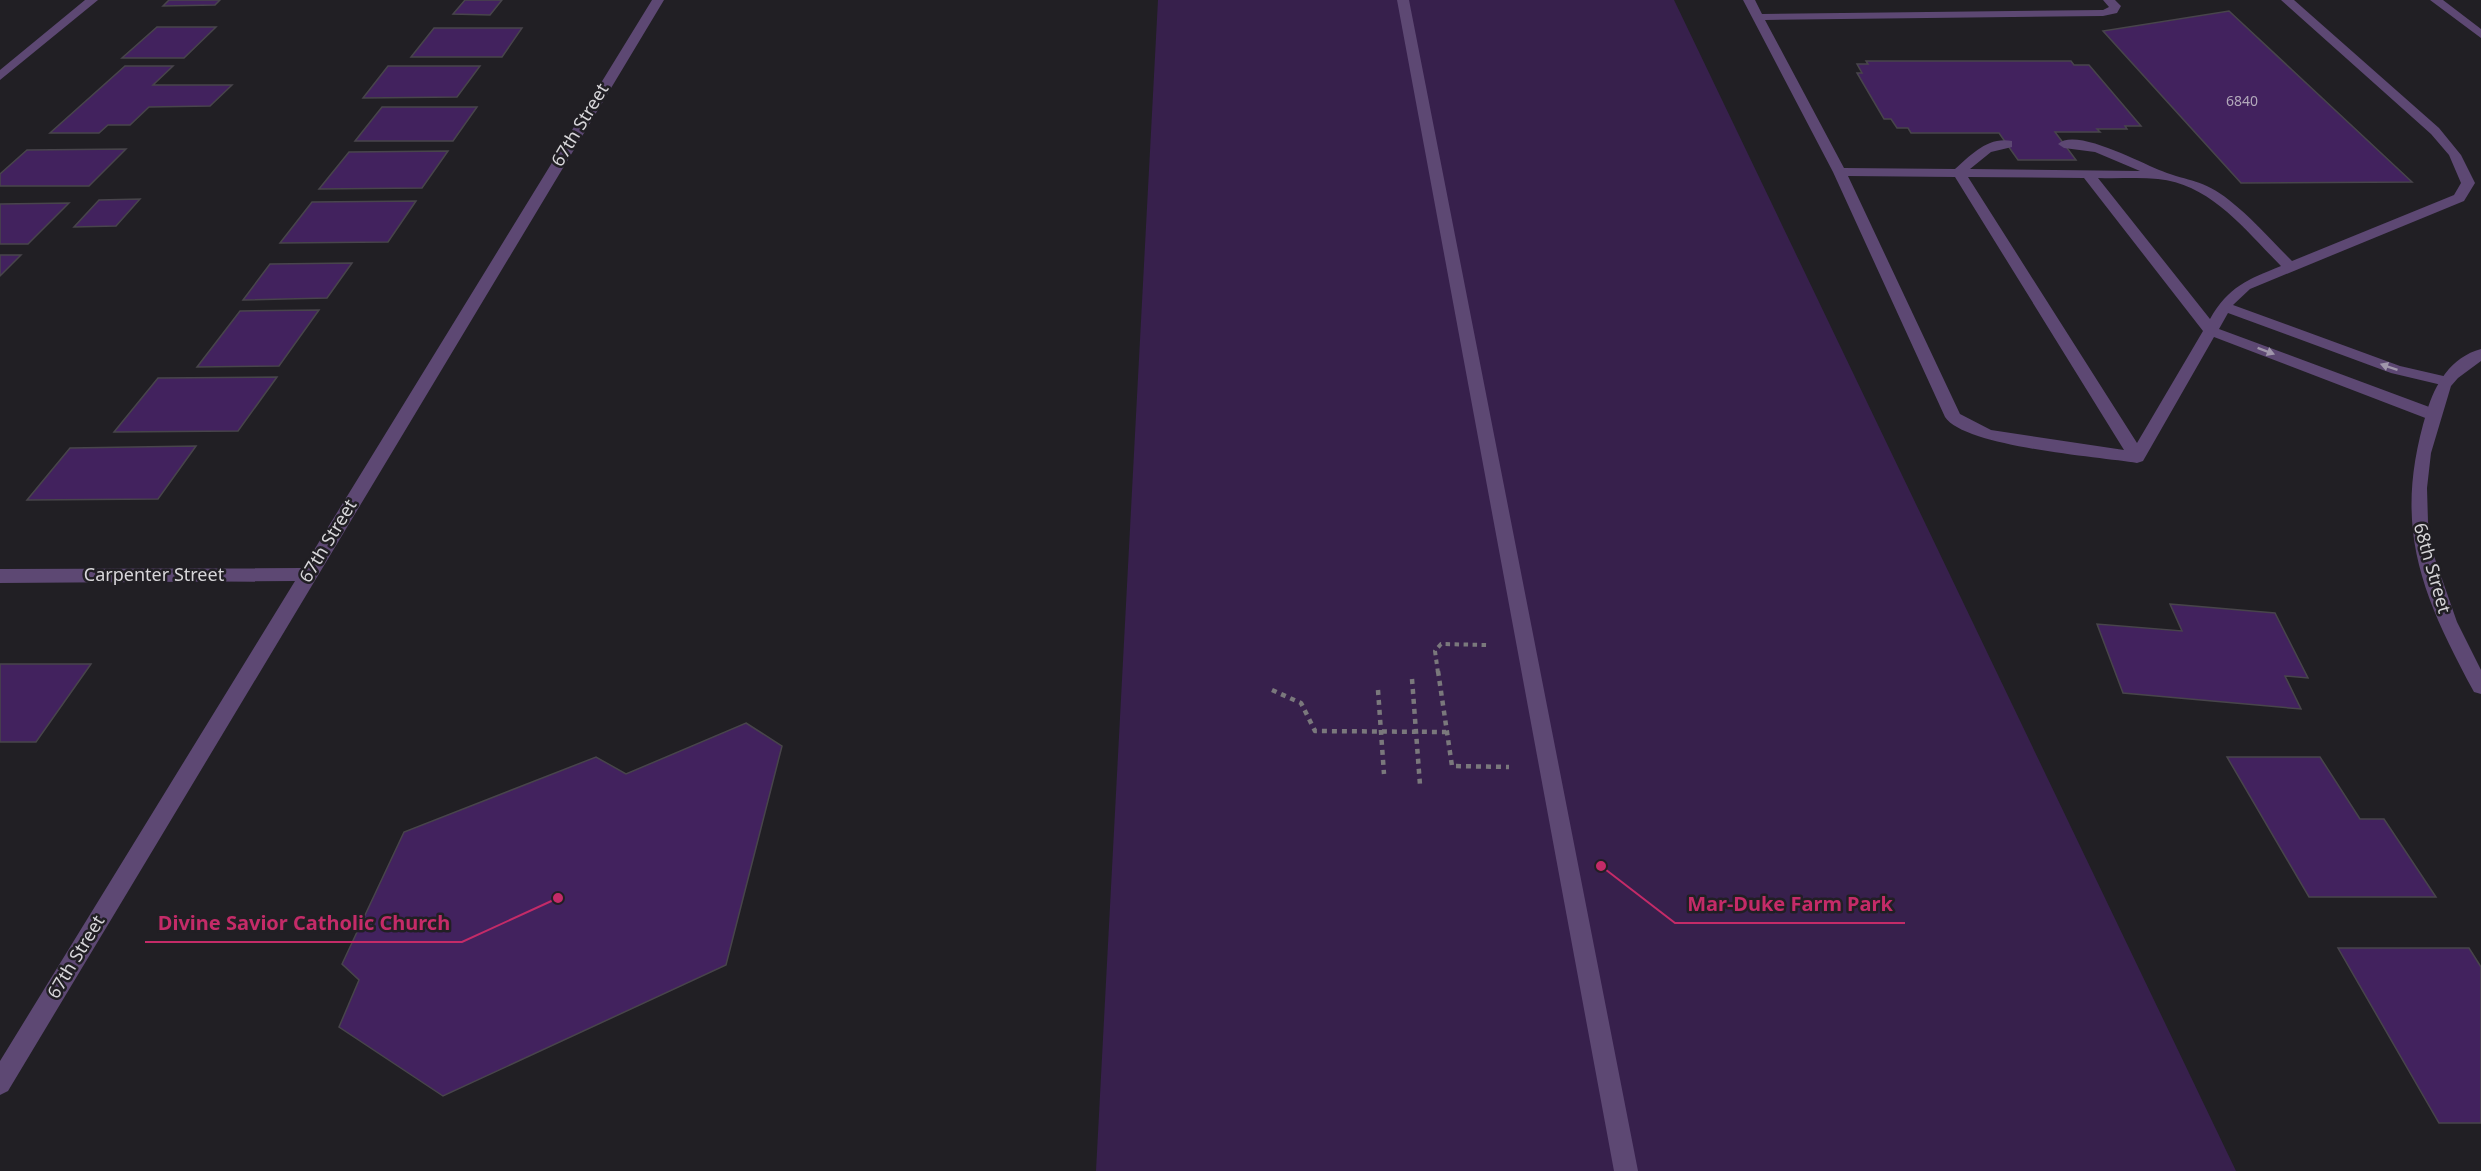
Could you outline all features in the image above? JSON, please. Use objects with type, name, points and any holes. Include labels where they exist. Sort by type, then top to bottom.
[{"type":"street","points":[[0,76],[92,0]]},
{"type":"street","name":"67th Street","points":[[0,1083],[658,0]]},
{"type":"street","points":[[1403,0],[1626,1171]]},
{"type":"street","points":[[1749,0],[1840,172],[1953,417],[1970,428],[1989,435],[2137,457]]},
{"type":"street","points":[[1760,17],[2103,13],[2113,11],[2115,6],[2109,0]]},
{"type":"street","points":[[2137,457],[2225,307],[2245,286],[2459,198],[2468,183],[2454,151],[2435,131],[2287,0]]},
{"type":"street","points":[[2436,0],[2481,35]]},
{"type":"street","points":[[1959,173],[1984,150],[1996,144],[2007,144]]},
{"type":"street","points":[[2064,144],[2081,144],[2116,154],[2160,175],[2198,185],[2225,203],[2289,266]]},
{"type":"street","points":[[1840,172],[2160,175]]},
{"type":"street","points":[[1959,173],[2137,457]]},
{"type":"street","points":[[2088,175],[2211,331],[2434,415]]},
{"type":"street","points":[[2225,307],[2396,370],[2446,381],[2481,354]]},
{"type":"street","name":"68th Street","points":[[2446,381],[2423,444],[2416,500],[2420,536],[2444,613],[2481,687]]},
{"type":"street","name":"Carpenter Street","points":[[0,576],[308,574]]},
{"type":"path","points":[[1461,645],[1441,644],[1435,651],[1452,766],[1549,767]]},
{"type":"path","points":[[1412,679],[1420,785]]},
{"type":"path","points":[[1272,690],[1300,703],[1315,731],[1446,732]]},
{"type":"path","points":[[1378,690],[1384,774]]},
{"type":"shaded area","points":[[1158,0],[1674,0],[2236,1171],[1096,1171]]},
{"type":"building","points":[[169,0],[220,0],[215,5],[163,6]]},
{"type":"building","points":[[465,0],[502,0],[490,15],[453,14]]},
{"type":"building","points":[[2229,11],[2412,182],[2241,183],[2103,31]]},
{"type":"building","points":[[157,27],[216,27],[184,58],[122,58]]},
{"type":"building","points":[[434,28],[522,28],[502,57],[411,57]]},
{"type":"building","points":[[1866,61],[2071,61],[2074,65],[2089,65],[2141,126],[2125,126],[2127,129],[2097,129],[2100,132],[2055,132],[2076,160],[2018,160],[1999,133],[1911,133],[1908,128],[1897,128],[1891,119],[1884,119],[1857,73],[1862,73],[1857,64],[1868,64]]},
{"type":"building","points":[[125,66],[173,66],[153,85],[232,85],[210,106],[149,107],[130,125],[108,125],[99,133],[50,133]]},
{"type":"building","points":[[388,66],[480,66],[457,97],[363,98]]},
{"type":"building","points":[[382,107],[477,107],[453,141],[355,141]]},
{"type":"building","points":[[126,149],[89,186],[0,186],[0,174],[27,150]]},
{"type":"building","points":[[448,151],[422,188],[319,189],[349,152]]},
{"type":"building","points":[[140,199],[116,226],[74,227],[99,200]]},
{"type":"building","points":[[416,201],[388,242],[280,243],[312,202]]},
{"type":"building","points":[[69,203],[28,244],[0,244],[0,204]]},
{"type":"building","points":[[0,255],[21,255],[0,276]]},
{"type":"building","points":[[352,263],[327,298],[243,300],[270,264]]},
{"type":"building","points":[[319,310],[279,366],[197,367],[240,311]]},
{"type":"building","points":[[277,377],[238,431],[114,432],[158,378]]},
{"type":"building","points":[[196,446],[158,499],[27,500],[70,448]]},
{"type":"building","points":[[2170,604],[2275,613],[2308,678],[2285,676],[2301,709],[2123,693],[2097,624],[2182,631]]},
{"type":"building","points":[[0,664],[91,664],[36,742],[0,742]]},
{"type":"building","points":[[746,723],[782,746],[726,965],[443,1096],[339,1027],[359,980],[342,964],[404,832],[596,757],[626,774]]},
{"type":"building","points":[[2227,757],[2320,757],[2360,819],[2384,819],[2436,897],[2309,897]]},
{"type":"building","points":[[2338,948],[2469,948],[2481,967],[2481,1123],[2439,1123]]},
{"type":"place","name":"Mar-Duke Farm Park","points":[[1601,866]]},
{"type":"place","name":"Divine Savior Catholic Church","points":[[558,898]]}]
